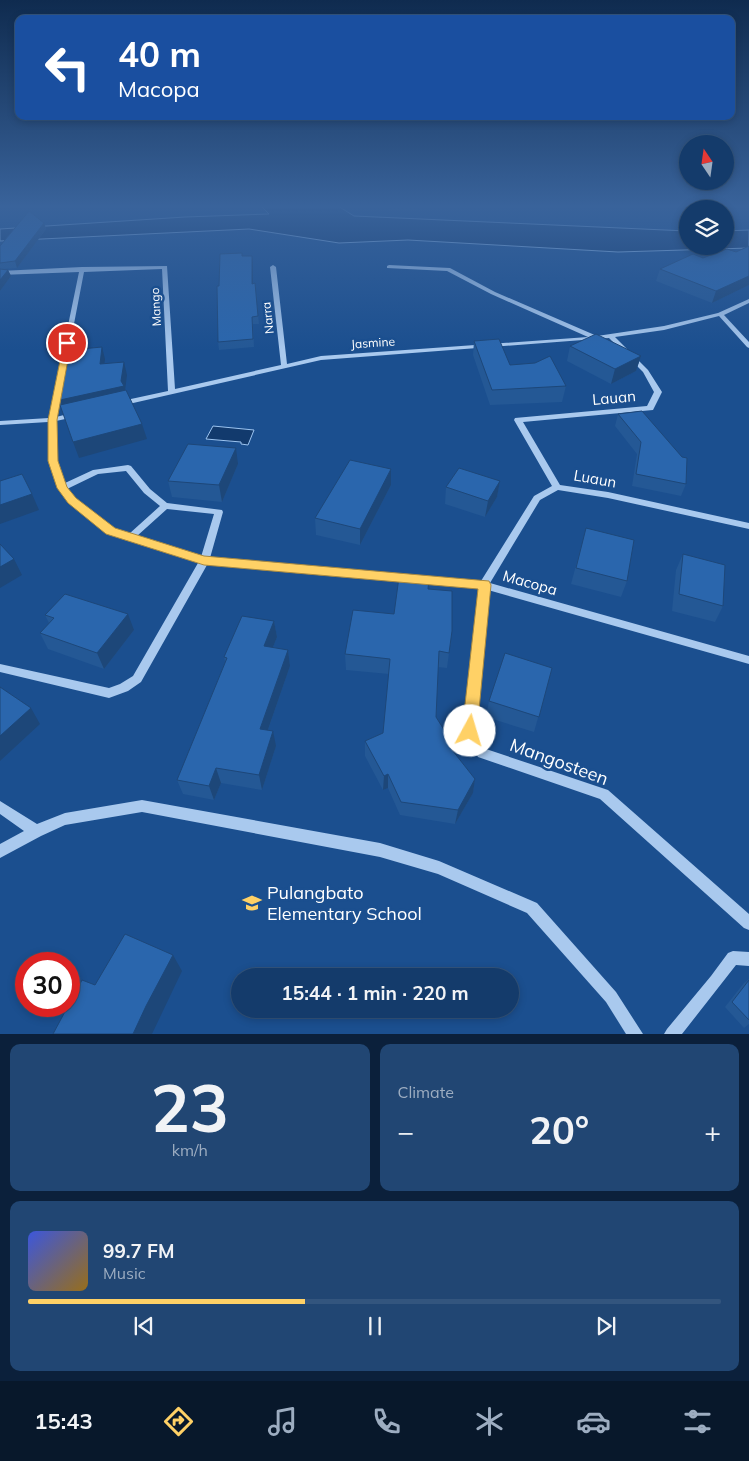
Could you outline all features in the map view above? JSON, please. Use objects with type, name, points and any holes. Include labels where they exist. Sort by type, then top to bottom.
[{"type":"street","name":"Mango","points":[[0,273],[165,267],[172,392]]},
{"type":"street","points":[[389,267],[448,269],[493,293],[597,338]]},
{"type":"street","name":"Narra","points":[[273,268],[284,366]]},
{"type":"street","name":"Macopa","points":[[82,269],[52,420],[53,461],[62,488],[72,501],[110,531],[204,561],[484,585],[749,660]]},
{"type":"street","name":"Jasmine","points":[[108,407],[321,358],[597,338],[664,328],[720,314],[749,301]]},
{"type":"street","points":[[720,314],[749,346]]},
{"type":"street","name":"Lauan","points":[[518,420],[650,408],[658,392],[646,371],[610,336]]},
{"type":"street","points":[[0,423],[52,420],[80,413]]},
{"type":"street","points":[[518,420],[557,486]]},
{"type":"street","points":[[0,668],[109,693],[124,688],[137,679],[204,561],[220,512],[165,506],[147,491],[128,468],[96,472],[62,488]]},
{"type":"street","name":"Luaun","points":[[484,585],[537,498],[557,486],[608,495],[749,526]]},
{"type":"street","points":[[130,538],[165,506]]},
{"type":"street","name":"Mangosteen","points":[[484,585],[470,731],[482,753],[604,794],[749,923]]},
{"type":"street","points":[[0,851],[36,831],[65,819],[142,806],[380,850],[439,868],[532,908],[611,997],[635,1034]]},
{"type":"street","points":[[0,807],[36,831]]},
{"type":"street","points":[[672,1034],[733,958],[749,959]]},
{"type":"water","points":[[213,426],[254,430],[248,445],[241,444],[241,442],[206,439]]},
{"type":"building","points":[[0,254],[20,254],[15,261],[0,263]]},
{"type":"building","points":[[220,254],[252,256],[252,284],[255,283],[258,316],[252,317],[253,339],[218,342],[217,286],[219,286]]},
{"type":"building","points":[[749,254],[749,276],[716,291],[660,269],[691,255],[703,258],[711,255]]},
{"type":"building","points":[[0,269],[8,270],[0,280]]},
{"type":"building","points":[[596,334],[641,356],[615,369],[570,346]]},
{"type":"building","points":[[499,339],[510,365],[535,363],[550,356],[566,386],[492,390],[474,341]]},
{"type":"building","points":[[102,347],[100,364],[124,362],[121,381],[124,386],[60,400],[70,350]]},
{"type":"building","points":[[126,390],[142,424],[73,442],[60,405]]},
{"type":"building","points":[[642,411],[682,457],[687,458],[686,484],[636,474],[641,442],[618,414]]},
{"type":"building","points":[[188,444],[236,448],[219,485],[168,481]]},
{"type":"building","points":[[350,460],[391,469],[360,529],[315,518]]},
{"type":"building","points":[[459,468],[500,481],[488,501],[446,487]]},
{"type":"building","points":[[22,474],[32,494],[0,505],[0,481]]},
{"type":"building","points":[[586,528],[634,540],[627,581],[576,568]]},
{"type":"building","points":[[0,544],[14,559],[0,567]]},
{"type":"building","points":[[683,554],[725,565],[723,606],[679,594]]},
{"type":"building","points":[[399,577],[429,579],[428,589],[452,591],[452,631],[449,653],[439,651],[436,717],[453,744],[449,746],[475,779],[458,810],[401,802],[388,774],[384,776],[365,741],[383,733],[390,659],[345,654],[353,610],[394,614]]},
{"type":"building","points":[[65,594],[128,614],[97,653],[40,633],[54,618],[45,615]]},
{"type":"building","points":[[242,616],[274,621],[264,646],[288,650],[260,729],[273,731],[259,775],[216,768],[209,786],[177,780],[227,658],[224,657]]},
{"type":"building","points":[[505,653],[552,668],[539,717],[489,701]]},
{"type":"building","points":[[0,687],[31,708],[0,736]]},
{"type":"building","points":[[125,934],[173,955],[133,1034],[53,1034],[62,1017],[80,1017],[80,984],[82,980],[95,985]]},
{"type":"building","points":[[749,980],[749,1020],[732,1002]]},
{"type":"place","name":"Pulangbato Elementary School","points":[[252,903]]},
{"type":"route","points":[[67,343],[52,420],[53,461],[62,488],[72,501],[110,531],[204,561],[484,585],[470,731]]}]
